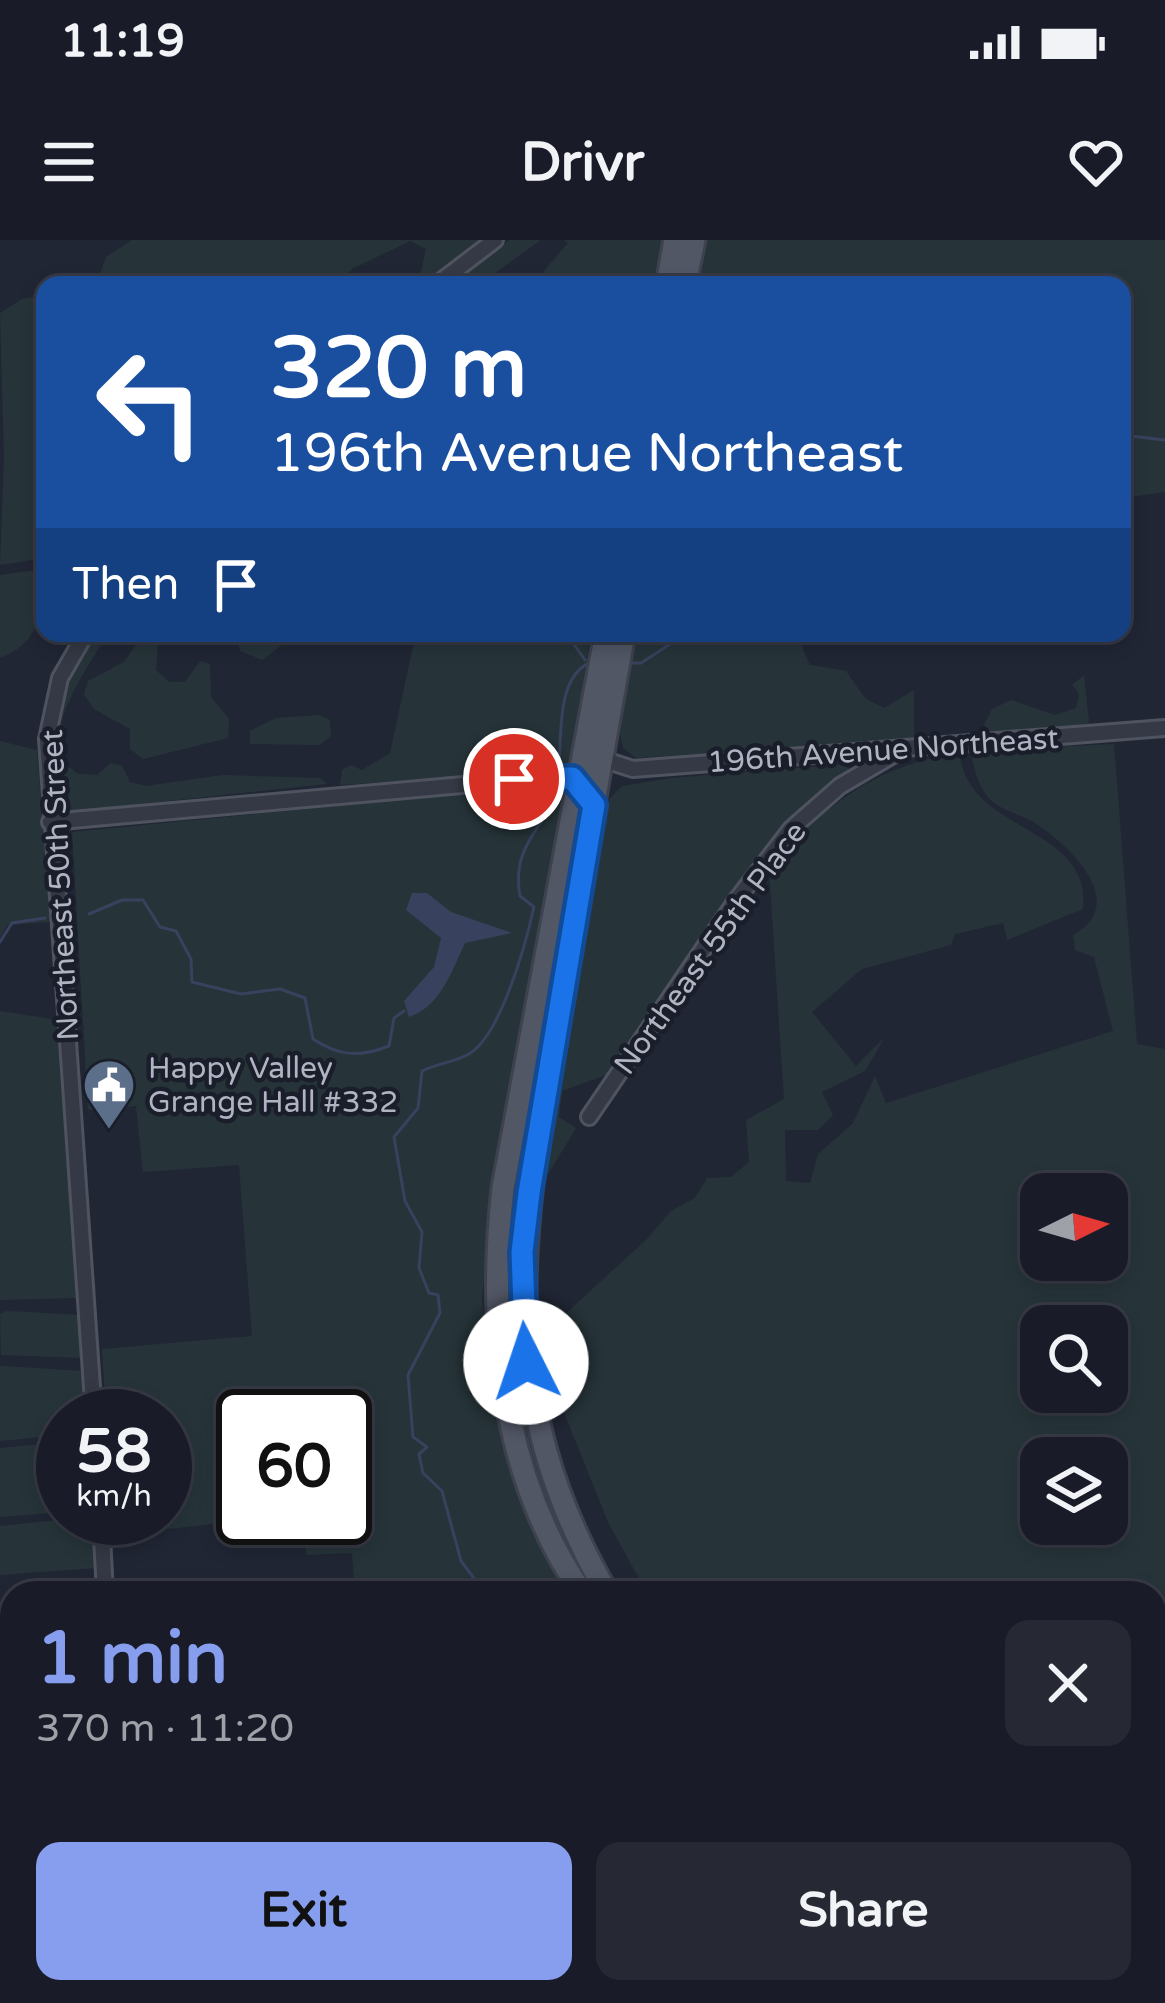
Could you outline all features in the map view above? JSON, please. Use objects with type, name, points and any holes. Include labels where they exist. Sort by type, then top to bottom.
[{"type":"main road","points":[[669,276],[675,240]]},
{"type":"main road","points":[[688,276],[694,240]]},
{"type":"main road","points":[[601,1581],[564,1507],[539,1432],[521,1310],[529,1193],[602,759],[605,689],[613,643]]},
{"type":"main road","points":[[576,1581],[540,1515],[515,1440],[499,1365],[495,1311],[503,1189],[564,779],[589,733],[605,689]]},
{"type":"main road","points":[[589,733],[602,759]]},
{"type":"main road","points":[[564,779],[594,805]]},
{"type":"street","points":[[448,276],[495,240]]},
{"type":"street","name":"Northeast 50th Street","points":[[80,642],[61,678],[47,739],[92,1389]]},
{"type":"street","name":"196th Avenue Northeast","points":[[602,759],[633,769],[1165,728]]},
{"type":"street","name":"Northeast 55th Place","points":[[589,1118],[738,898],[791,830],[840,786],[902,749]]},
{"type":"street","points":[[50,822],[564,779]]},
{"type":"street","points":[[102,1545],[104,1581]]},
{"type":"shaded area","points":[[132,240],[479,240],[437,276],[420,276],[426,249],[410,241],[345,276],[99,276],[106,257]]},
{"type":"shaded area","points":[[509,240],[541,240],[491,276],[460,276]]},
{"type":"shaded area","points":[[564,240],[663,240],[657,276],[540,276],[568,243]]},
{"type":"shaded area","points":[[707,240],[1165,240],[1165,492],[1131,497],[1131,276],[701,276]]},
{"type":"shaded area","points":[[36,297],[36,559],[0,565],[4,458],[0,313]]},
{"type":"shaded area","points":[[36,570],[36,627],[24,643],[0,658],[0,575]]},
{"type":"shaded area","points":[[85,642],[103,642],[73,693],[60,727],[59,759],[78,774],[97,775],[111,763],[122,766],[130,782],[146,786],[222,775],[320,778],[327,784],[65,812],[54,794],[50,748],[70,673]]},
{"type":"shaded area","points":[[138,642],[158,642],[156,670],[169,682],[185,682],[200,661],[210,664],[211,697],[229,719],[228,738],[143,759],[130,749],[130,729],[94,709],[84,694],[88,681],[124,662]]},
{"type":"shaded area","points":[[238,642],[286,642],[262,660],[240,651]]},
{"type":"shaded area","points":[[414,642],[590,642],[571,762],[549,771],[340,785],[342,770],[351,765],[362,770],[390,753]]},
{"type":"shaded area","points":[[635,642],[800,642],[810,665],[846,671],[865,698],[884,708],[914,690],[914,740],[636,758],[623,748],[620,732]]},
{"type":"shaded area","points":[[1084,675],[1089,722],[1084,727],[988,734],[984,725],[992,709],[1011,700],[1055,715],[1076,708],[1079,694],[1072,685]]},
{"type":"shaded area","points":[[319,715],[330,720],[331,736],[320,745],[250,744],[250,731],[276,718]]},
{"type":"shaded area","points":[[0,741],[37,750],[50,922],[7,925],[0,939]]},
{"type":"shaded area","points":[[1114,744],[1137,1044],[1165,1049],[1165,1581],[640,1581],[608,1522],[565,1415],[553,1325],[671,1211],[695,1198],[707,1178],[731,1177],[749,1162],[746,1120],[784,1099],[769,869],[809,827],[853,792],[903,767],[960,753],[967,779],[983,799],[1069,861],[1081,882],[1083,909],[1007,940],[1003,923],[955,934],[951,945],[862,969],[812,1012],[856,1066],[885,1037],[865,1071],[822,1092],[833,1115],[818,1130],[785,1130],[786,1181],[810,1183],[818,1154],[853,1123],[875,1076],[886,1103],[1113,1031],[1094,957],[1075,950],[1073,935],[1089,922],[1096,908],[1089,876],[1049,833],[988,797],[971,751]]},
{"type":"shaded area","points":[[844,764],[849,769],[846,776],[790,821],[735,888],[609,1074],[562,1091],[559,1117],[576,1128],[542,1184],[609,799],[622,786],[672,778]]},
{"type":"shaded area","points":[[562,784],[566,794],[496,1157],[482,1299],[500,1437],[529,1518],[563,1581],[354,1581],[352,1553],[306,1555],[305,1545],[372,1545],[372,1389],[216,1389],[216,1524],[192,1526],[192,1389],[104,1389],[102,1349],[252,1336],[239,1165],[143,1172],[136,1106],[88,1110],[72,832]]},
{"type":"shaded area","points":[[0,1011],[58,1020],[77,1298],[0,1300]]},
{"type":"shaded area","points":[[0,1314],[80,1315],[83,1358],[1,1355]]},
{"type":"shaded area","points":[[0,1366],[84,1371],[86,1389],[36,1389],[36,1438],[0,1441]]},
{"type":"shaded area","points":[[36,1445],[36,1514],[0,1517],[0,1448]]},
{"type":"shaded area","points":[[36,1522],[36,1545],[96,1545],[96,1568],[0,1575],[0,1526]]},
{"type":"water","points":[[412,893],[427,893],[451,912],[512,933],[465,943],[437,997],[409,1017],[404,1001],[434,967],[441,938],[406,910]]},
{"type":"waterway","points":[[1131,436],[1165,440]]},
{"type":"waterway","points":[[572,642],[585,660]]},
{"type":"waterway","points":[[631,663],[641,663],[673,642]]},
{"type":"waterway","points":[[558,773],[566,695],[579,670],[591,662]]},
{"type":"waterway","points":[[476,1581],[461,1561],[442,1491],[423,1473],[419,1454],[427,1447],[413,1437],[408,1375],[440,1313],[438,1295],[429,1293],[419,1268],[422,1232],[405,1201],[394,1137],[418,1108],[422,1071],[479,1046],[501,1011],[534,907],[520,896],[521,861],[557,782]]},
{"type":"waterway","points":[[89,914],[122,900],[143,900],[160,927],[176,931],[191,959],[192,982],[241,994],[280,989],[305,998],[313,1039],[332,1049],[360,1053],[389,1046],[394,1018],[404,1011]]},
{"type":"waterway","points":[[0,942],[12,923],[45,918]]},
{"type":"place","name":"Happy Valley Grange Hall #332","points":[[109,1131]]},
{"type":"route","points":[[514,779],[572,778],[594,805],[529,1193],[522,1252],[526,1362]]}]
